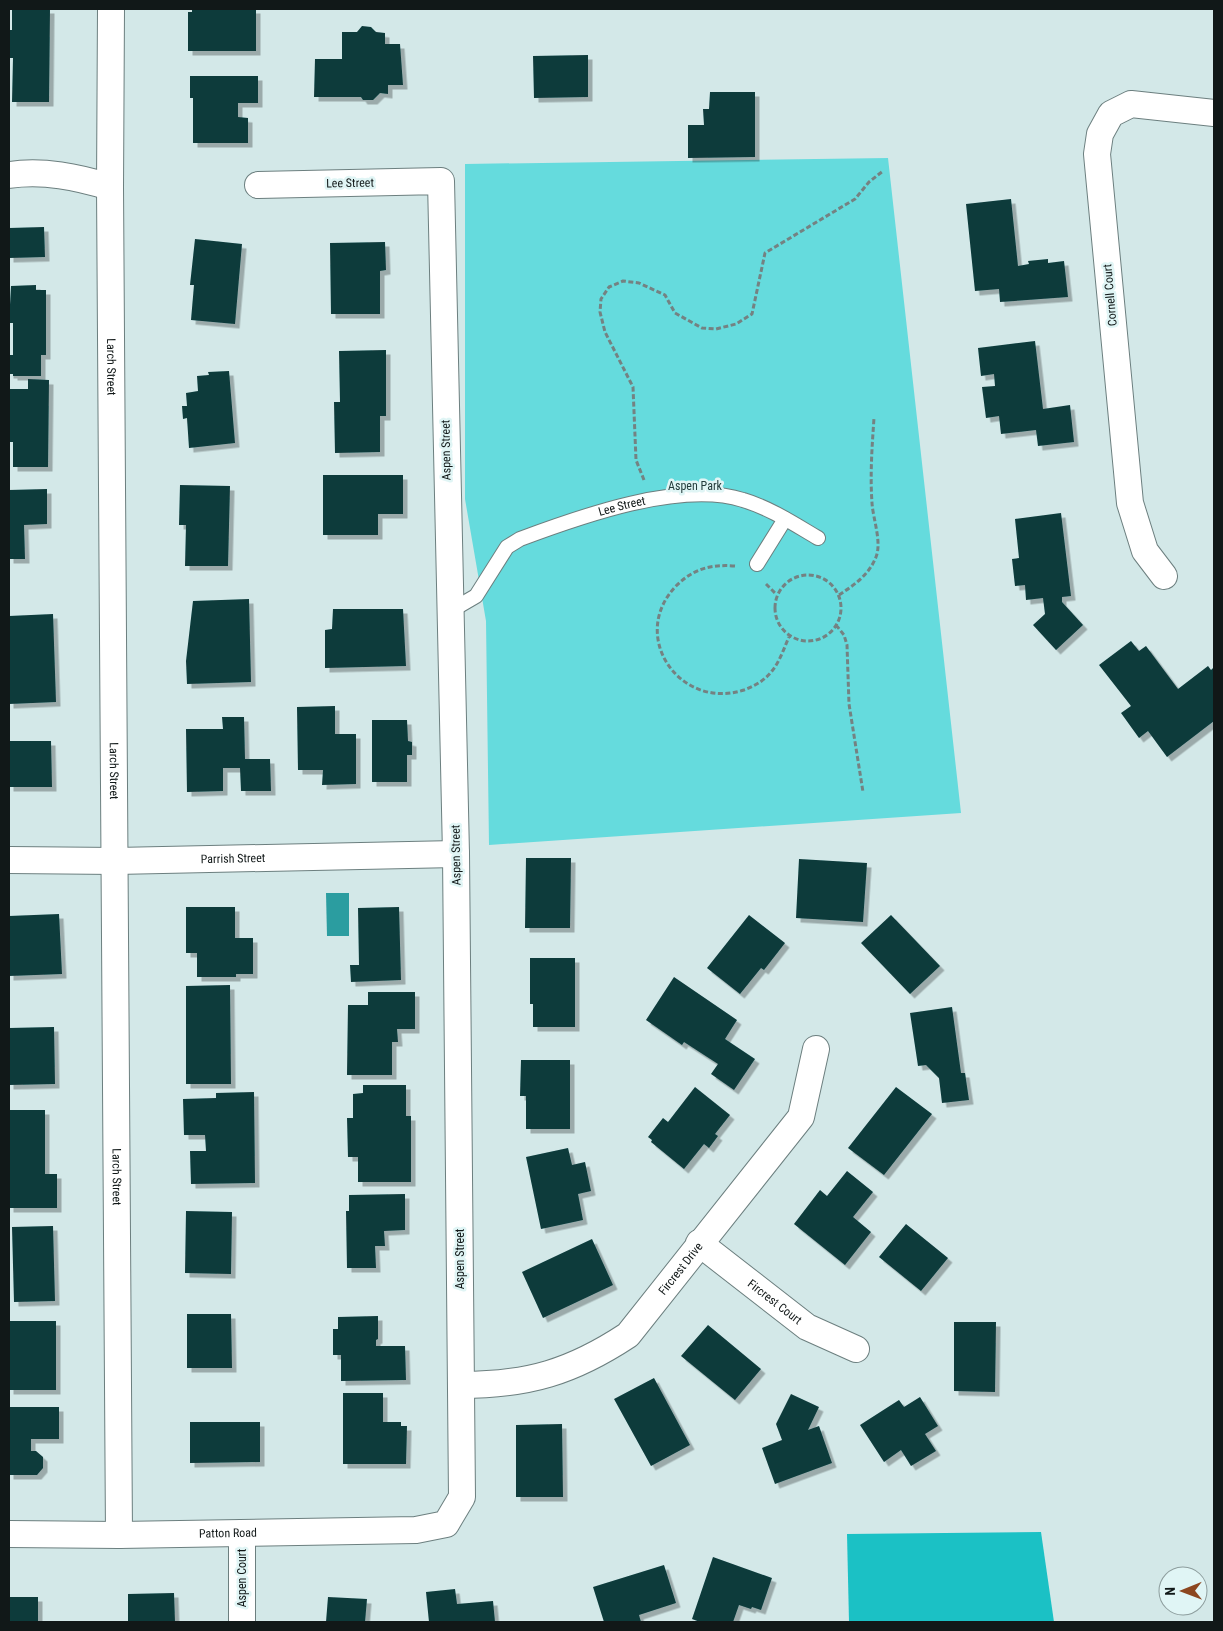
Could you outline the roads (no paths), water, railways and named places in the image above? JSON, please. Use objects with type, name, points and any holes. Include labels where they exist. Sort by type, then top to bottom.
[{"type":"street","name":"Larch Street","points":[[111,9],[110,187],[119,1535]]},
{"type":"street","name":"Cornell Court","points":[[1164,576],[1145,551],[1130,502],[1096,154],[1100,134],[1112,114],[1131,104],[1214,113]]},
{"type":"street","points":[[9,175],[73,176],[110,187]]},
{"type":"street","name":"Lee Street","points":[[258,185],[441,181]]},
{"type":"street","name":"Aspen Street","points":[[441,181],[447,518],[452,610],[456,854],[462,1497],[446,1524]]},
{"type":"street","name":"Parrish Street","points":[[9,860],[116,861],[456,854]]},
{"type":"street","name":"Fircrest Drive","points":[[461,1386],[496,1385],[532,1379],[568,1368],[598,1355],[628,1335],[800,1117],[816,1049]]},
{"type":"street","name":"Fircrest Court","points":[[699,1243],[807,1327],[856,1349]]},
{"type":"street","name":"Patton Road","points":[[9,1534],[242,1534],[416,1530],[446,1524]]},
{"type":"street","name":"Aspen Court","points":[[242,1534],[242,1622]]},
{"type":"lane","name":"Lee Street","points":[[452,610],[476,596],[507,547],[520,539],[653,499],[701,494],[723,495],[742,499],[785,519],[818,538]]},
{"type":"lane","points":[[757,564],[785,519]]},
{"type":"park label","name":"Aspen Park","points":[[695,486]]}]
